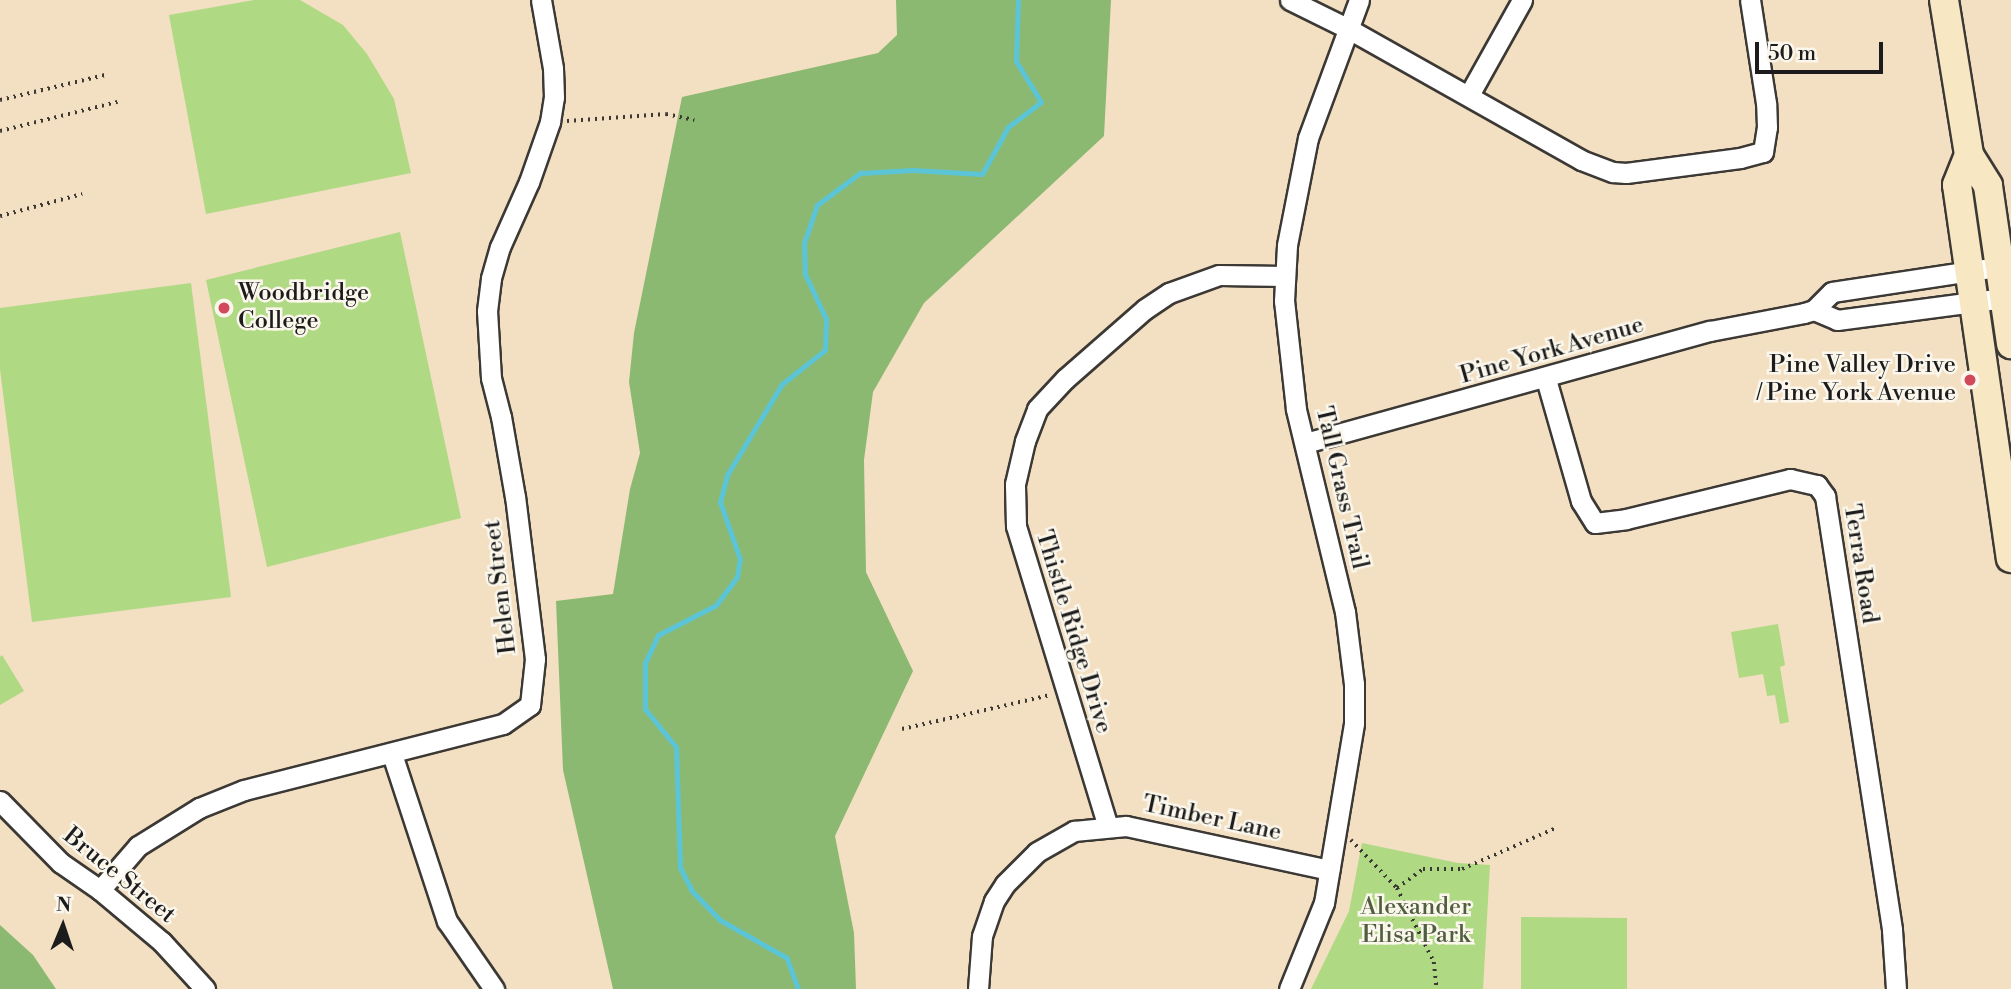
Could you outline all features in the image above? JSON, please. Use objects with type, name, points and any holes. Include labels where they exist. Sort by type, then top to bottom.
[{"type":"main road","points":[[1944,0],[1969,155],[1988,186],[2006,266],[2011,344]]},
{"type":"main road","points":[[1969,155],[1957,185],[2011,558]]},
{"type":"street","points":[[1290,0],[1347,28],[1544,141],[1581,160],[1614,172],[1740,158],[1763,152],[1767,127],[1766,103],[1750,0]]},
{"type":"street","name":"Tall Grass Trail","points":[[1289,989],[1324,903],[1354,723],[1354,684],[1345,612],[1296,409],[1285,322],[1285,276],[1291,217],[1308,138],[1359,0]]},
{"type":"street","points":[[1469,96],[1522,0]]},
{"type":"street","name":"Helen Street","points":[[100,890],[138,846],[199,808],[244,790],[392,754],[462,732],[503,724],[530,705],[535,659],[515,497],[491,378],[486,311],[491,278],[500,247],[529,182],[550,122],[554,97],[547,1]]},
{"type":"street","name":"Pine York Avenue","points":[[1305,443],[1546,379],[1710,331],[1814,310],[1832,292],[2006,266]]},
{"type":"street","name":"Thistle Ridge Drive","points":[[1108,827],[1016,526],[1016,484],[1037,409],[1065,379],[1145,309],[1169,293],[1219,275],[1285,276]]},
{"type":"street","name":"Pine York Avenue","points":[[1814,310],[1838,320],[1973,304],[2008,297]]},
{"type":"street","name":"Terra Road","points":[[1546,379],[1581,501],[1595,523],[1626,519],[1790,479],[1817,485],[1825,496],[1892,930],[1896,989]]},
{"type":"street","points":[[392,754],[447,921],[494,989]]},
{"type":"street","name":"Bruce Street","points":[[0,801],[61,863],[100,890],[162,942],[205,989]]},
{"type":"street","name":"Timber Lane","points":[[978,989],[978,962],[985,921],[1005,884],[1037,852],[1074,831],[1126,826],[1329,870]]},
{"type":"path","points":[[0,100],[105,75]]},
{"type":"path","points":[[0,131],[117,102]]},
{"type":"path","points":[[550,122],[666,114],[694,120]]},
{"type":"path","points":[[0,216],[82,194]]},
{"type":"path","points":[[902,729],[1065,691]]},
{"type":"path","points":[[1336,827],[1367,854],[1397,888],[1434,962],[1437,989]]},
{"type":"path","points":[[1397,888],[1423,869],[1462,869],[1556,828]]},
{"type":"green space","points":[[254,0],[300,0],[343,25],[367,54],[394,99],[411,173],[206,214],[169,15]]},
{"type":"green space","points":[[896,0],[1111,0],[1104,136],[924,303],[873,392],[864,460],[866,572],[913,671],[835,836],[854,933],[856,989],[613,989],[563,770],[556,601],[613,594],[630,489],[640,453],[629,382],[634,333],[682,97],[878,53],[897,35]]},
{"type":"green space","points":[[400,232],[461,518],[267,567],[206,280]]},
{"type":"green space","points":[[191,283],[231,597],[32,622],[0,369],[0,308]]},
{"type":"green space","points":[[1778,624],[1785,665],[1780,667],[1789,722],[1780,724],[1775,695],[1767,696],[1763,674],[1739,678],[1731,632]]},
{"type":"green space","points":[[2,655],[24,691],[0,705],[0,657]]},
{"type":"green space","name":"Alexander Elisa Park","points":[[1362,843],[1458,863],[1490,865],[1483,989],[1311,989],[1349,911]]},
{"type":"green space","points":[[1521,917],[1627,918],[1627,989],[1521,989]]},
{"type":"green space","points":[[0,925],[33,955],[56,989],[0,989]]},
{"type":"waterway","points":[[798,989],[787,958],[720,920],[692,891],[680,867],[676,747],[645,709],[645,663],[658,635],[716,605],[737,577],[740,559],[720,502],[727,475],[782,384],[825,350],[826,319],[805,274],[804,243],[817,205],[860,173],[913,170],[982,174],[1008,127],[1041,102],[1016,61],[1018,0]]},
{"type":"place","name":"Woodbridge College","points":[[224,308]]},
{"type":"place","name":"Pine Valley Drive / Pine York Avenue","points":[[1970,380]]}]
